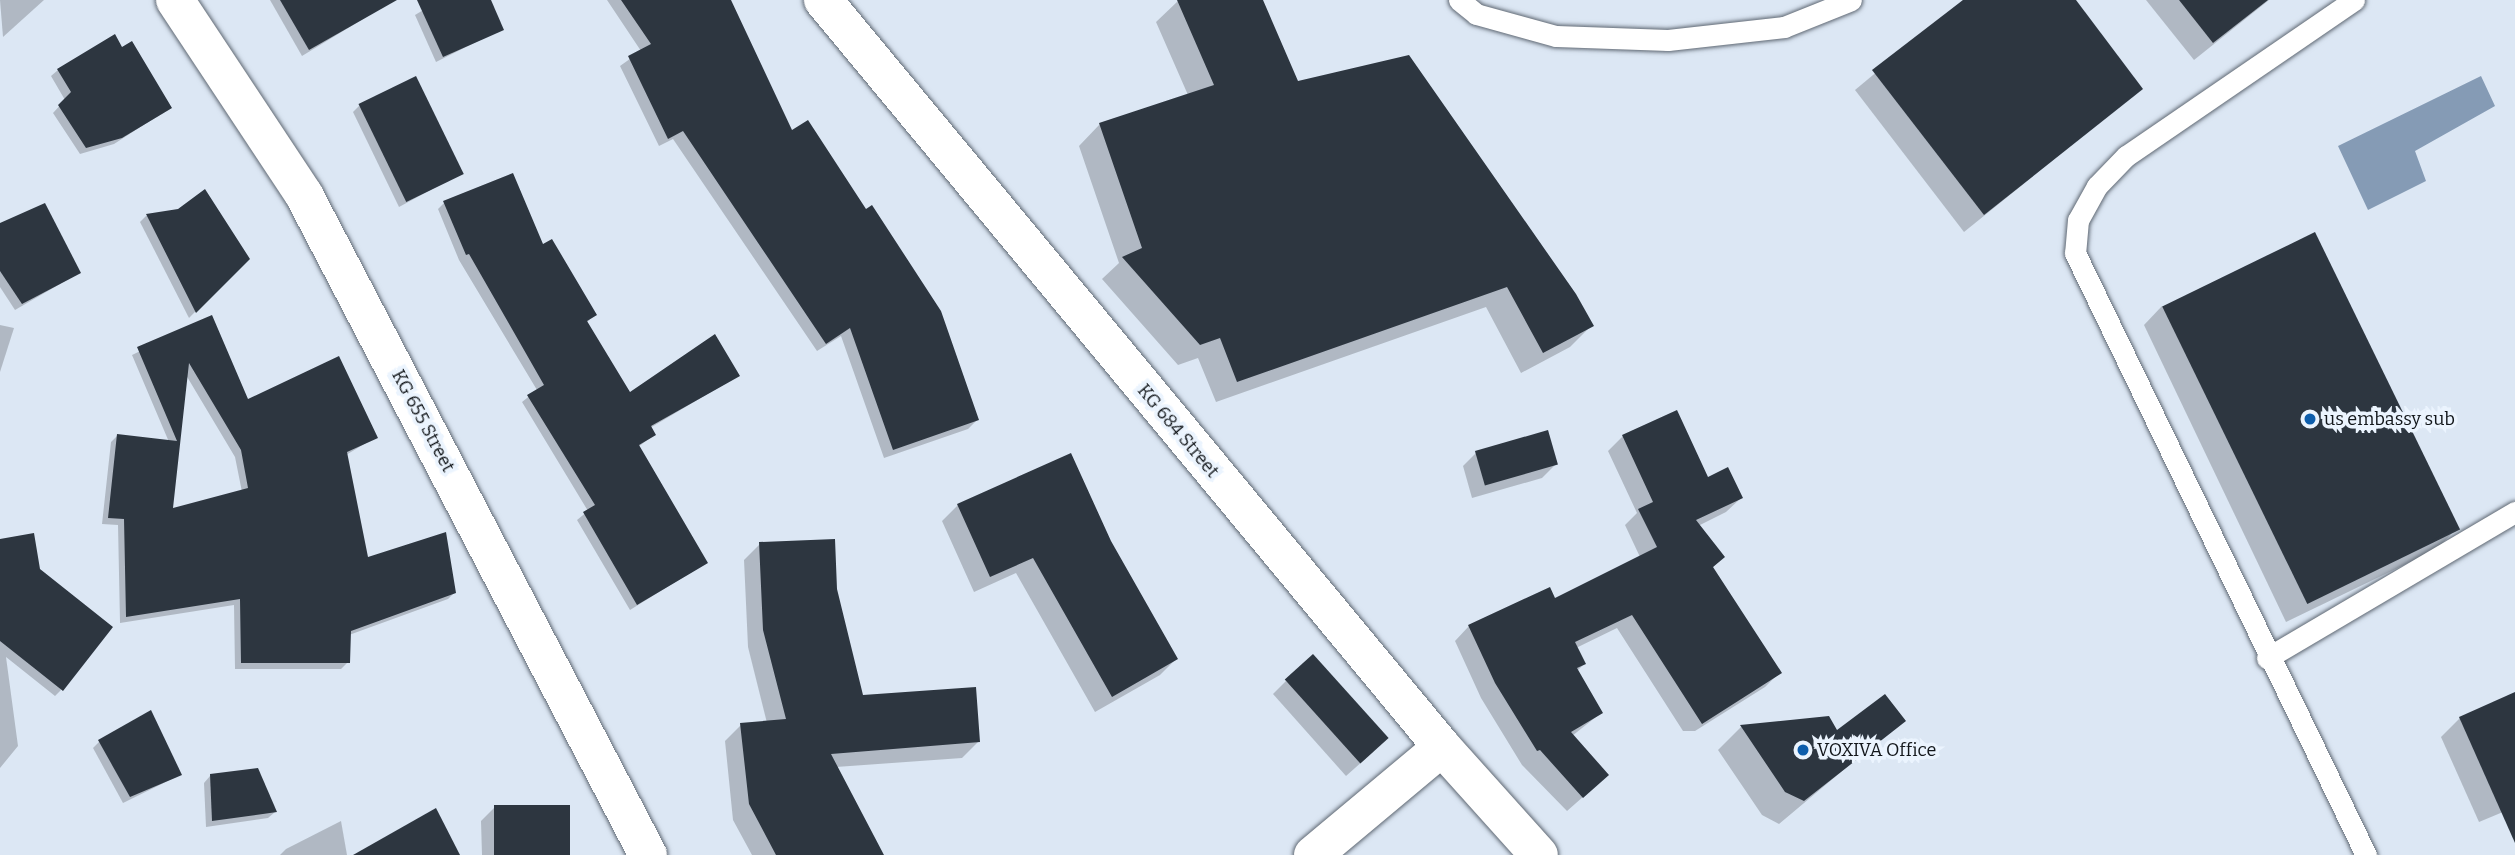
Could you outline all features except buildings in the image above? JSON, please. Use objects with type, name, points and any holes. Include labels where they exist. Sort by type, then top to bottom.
[{"type":"street","name":"KG 655 Street","points":[[175,0],[304,195],[648,855]]},
{"type":"street","name":"KG 684 Street","points":[[823,0],[1442,747],[1539,855]]},
{"type":"street","points":[[1313,855],[1442,747]]},
{"type":"lane","points":[[1459,0],[1476,15],[1556,36],[1668,40],[1784,27],[1851,0]]},
{"type":"lane","points":[[2354,0],[2126,156],[2097,186],[2078,220],[2075,253],[2267,658],[2366,855]]},
{"type":"lane","points":[[2267,658],[2515,512]]},
{"type":"water","points":[[2481,76],[2495,106],[2415,151],[2426,181],[2368,210],[2338,146]]},
{"type":"place","name":"us embassy sub","points":[[2310,419]]},
{"type":"place","name":"VOXIVA Office","points":[[1803,750]]}]
